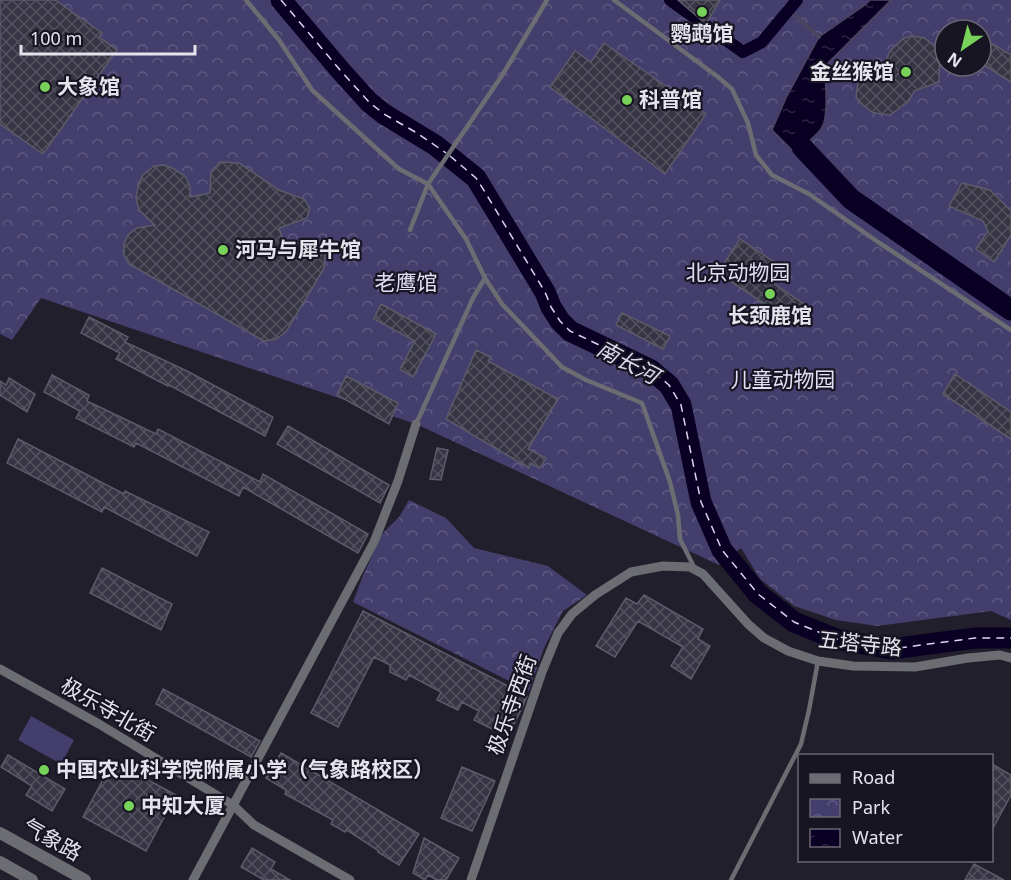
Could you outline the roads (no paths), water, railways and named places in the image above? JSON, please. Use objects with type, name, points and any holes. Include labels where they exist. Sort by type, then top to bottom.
[{"type":"street","points":[[193,880],[374,542],[398,481],[416,424]]},
{"type":"street","name":"极乐寺西街","points":[[471,880],[542,672],[558,633],[572,614],[595,595],[631,572],[663,566],[690,567],[695,570]]},
{"type":"street","name":"五塔寺路","points":[[695,570],[703,574],[748,624],[764,638],[788,651],[818,660],[853,666],[915,667],[968,658],[1000,655],[1011,658]]},
{"type":"street","name":"极乐寺北街","points":[[0,669],[99,724],[233,805],[254,825],[350,880]]},
{"type":"street","name":"气象路","points":[[0,833],[85,880]]},
{"type":"street","points":[[0,862],[32,880]]},
{"type":"lane","points":[[246,0],[279,40],[312,90],[399,169],[428,184],[466,239],[485,278],[502,304],[562,367],[586,380],[642,403],[670,482],[678,515],[680,539],[695,570]]},
{"type":"lane","points":[[410,230],[428,184],[502,74],[547,0]]},
{"type":"lane","points":[[614,0],[732,89],[748,123],[756,155],[772,175],[809,194],[1011,330]]},
{"type":"lane","points":[[416,424],[473,298],[485,278]]},
{"type":"lane","points":[[731,880],[801,744],[810,710],[818,660]]},
{"type":"water","points":[[870,0],[891,0],[825,66],[824,122],[813,137],[793,151],[772,130],[786,98],[819,37]]},
{"type":"waterway","name":"南长河","points":[[281,0],[369,102],[384,114],[435,145],[476,178],[545,292],[551,307],[570,331],[651,370],[669,385],[681,405],[701,502],[722,550],[758,594],[794,622],[836,639],[891,649],[975,638],[1011,638]]},
{"type":"waterway","points":[[670,0],[743,52],[762,42],[797,0]]},
{"type":"waterway","points":[[789,10],[819,37]]},
{"type":"waterway","points":[[802,147],[851,199],[1011,310]]},
{"type":"place","name":"鹦鹉馆","points":[[702,12]]},
{"type":"place","name":"金丝猴馆","points":[[906,72]]},
{"type":"place","name":"大象馆","points":[[45,87]]},
{"type":"place","name":"科普馆","points":[[627,100]]},
{"type":"place","name":"河马与犀牛馆","points":[[223,250]]},
{"type":"place","name":"长颈鹿馆","points":[[770,294]]},
{"type":"place","name":"中国农业科学院附属小学（气象路校区）","points":[[44,770]]},
{"type":"place","name":"中知大厦","points":[[129,806]]},
{"type":"park label","name":"北京动物园","points":[[738,273]]},
{"type":"park label","name":"老鹰馆","points":[[406,283]]},
{"type":"park label","name":"儿童动物园","points":[[783,380]]}]
